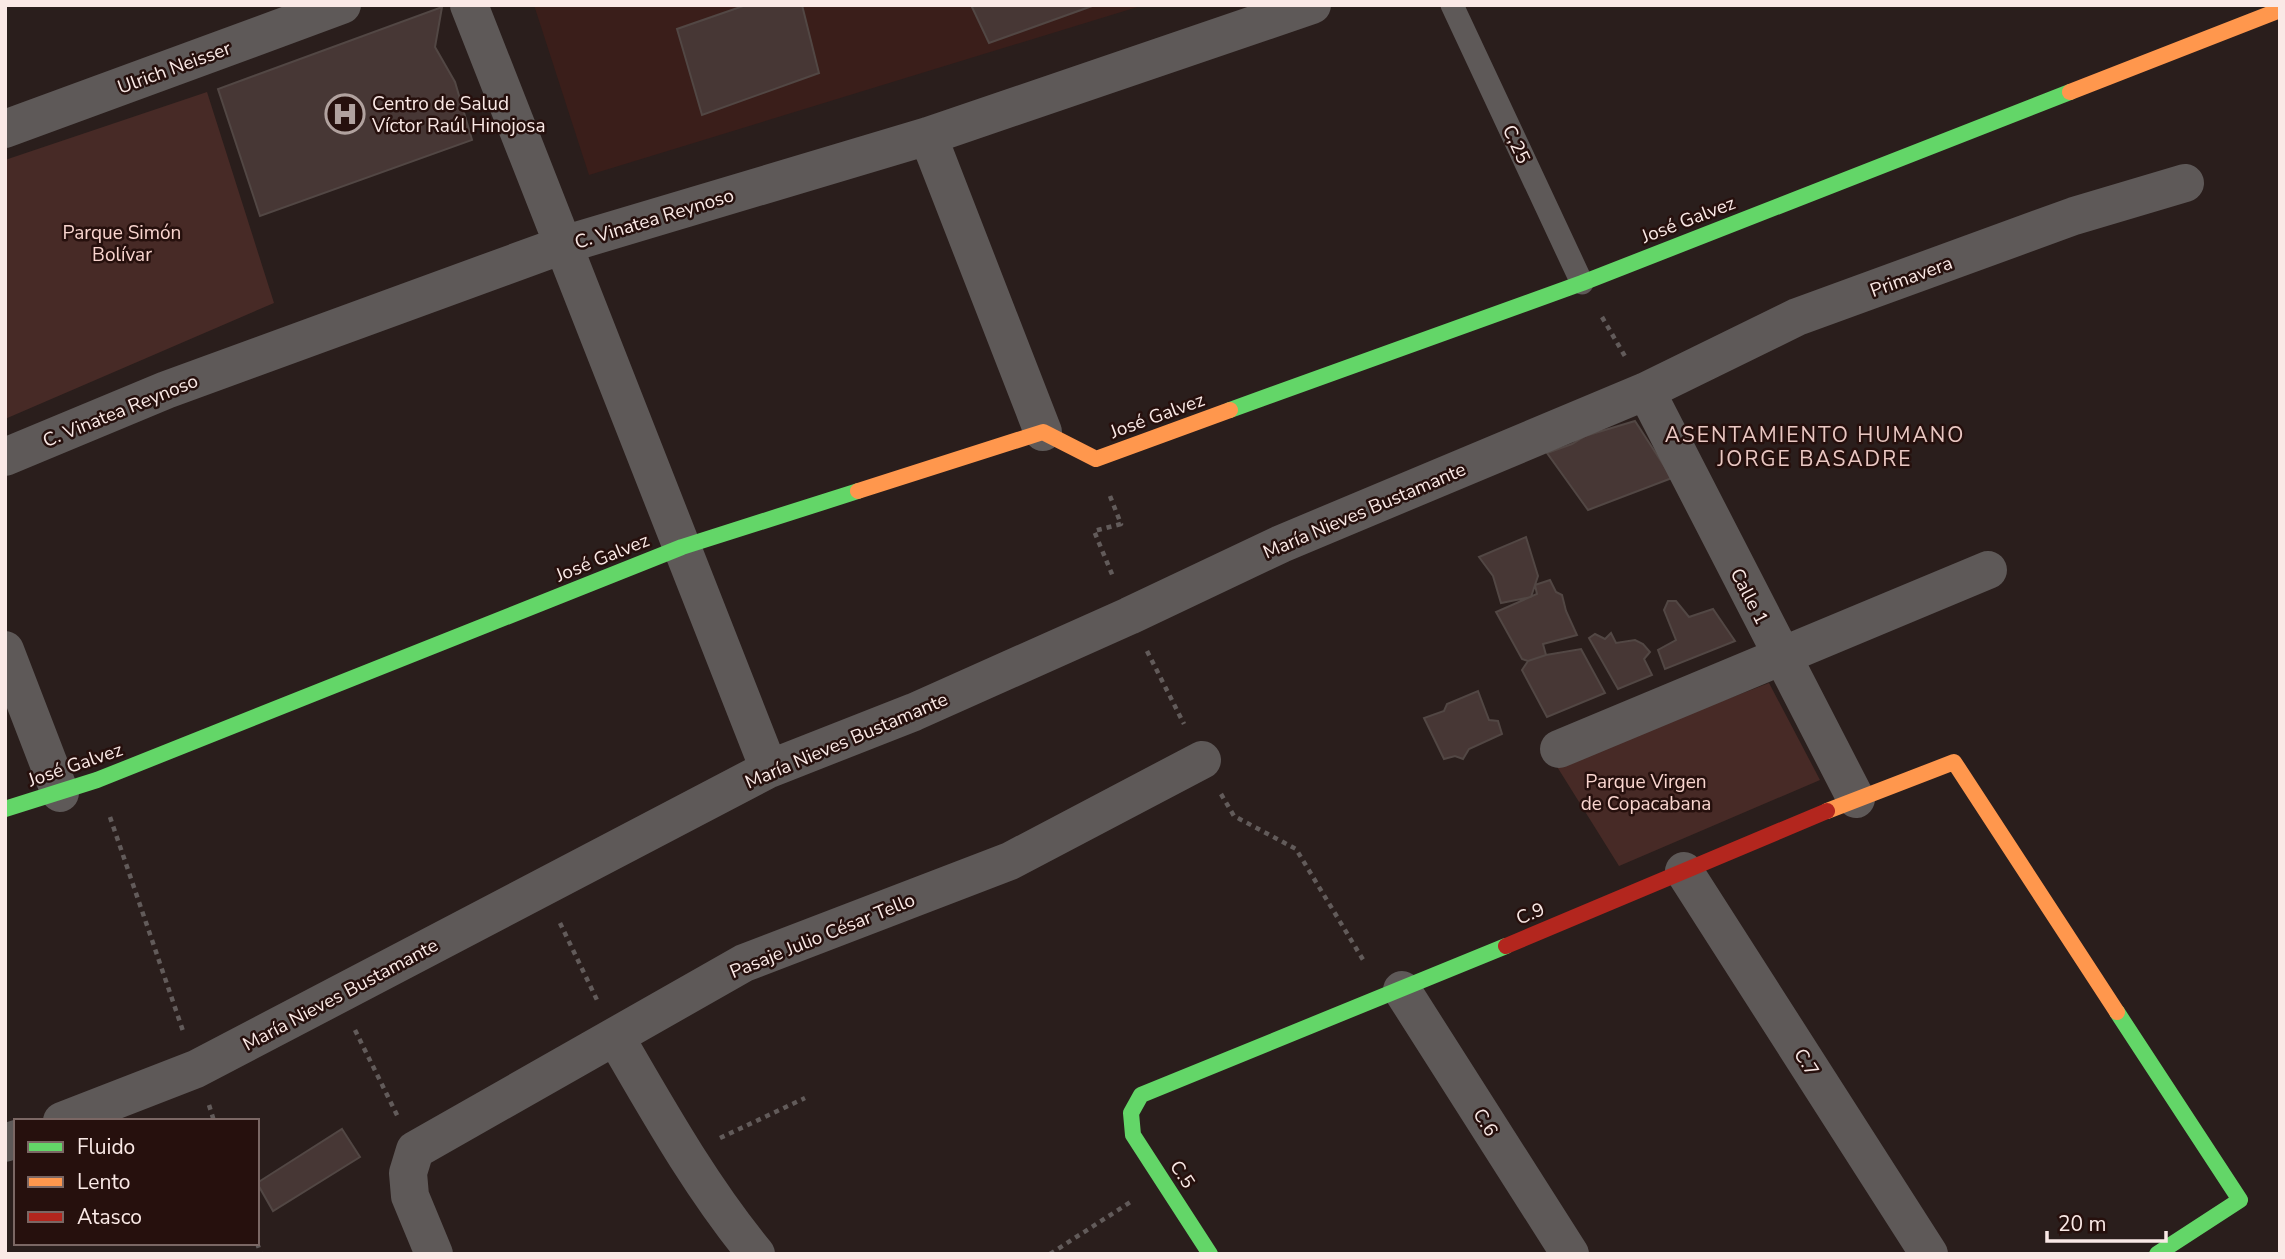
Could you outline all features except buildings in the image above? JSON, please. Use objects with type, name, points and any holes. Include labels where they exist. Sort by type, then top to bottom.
[{"type":"street","name":"Ulrich Neisser","points":[[5,129],[342,5]]},
{"type":"street","points":[[469,5],[769,769]]},
{"type":"street","name":"C. Vinatea Reynoso","points":[[5,457],[166,390],[563,245],[928,136],[1312,5]]},
{"type":"street","name":"José Galvez","points":[[5,809],[97,780],[682,547],[1042,432],[1096,459],[1582,283],[2280,10]]},
{"type":"street","points":[[928,136],[1042,432]]},
{"type":"street","name":"Primavera","points":[[1646,391],[1797,317],[2074,216],[2185,183]]},
{"type":"street","name":"María Nieves Bustamante","points":[[67,1119],[196,1069],[769,769],[914,712],[1129,616],[1281,544],[1646,391]]},
{"type":"street","name":"Calle 1","points":[[1646,391],[1856,799]]},
{"type":"street","points":[[1559,749],[1988,570]]},
{"type":"street","points":[[5,650],[60,793]]},
{"type":"street","name":"Pasaje Julio César Tello","points":[[415,1150],[744,963],[1010,861],[1202,760]]},
{"type":"street","name":"C.9","points":[[1131,1113],[1142,1095],[1394,993],[1856,799],[1954,762],[2240,1200],[2157,1254]]},
{"type":"street","name":"C.7","points":[[1684,871],[1929,1254]]},
{"type":"street","name":"C.6","points":[[1394,993],[1570,1254]]},
{"type":"street","points":[[616,1038],[684,1154],[721,1211],[756,1254]]},
{"type":"street","name":"C.5","points":[[1131,1113],[1133,1135],[1210,1254]]},
{"type":"street","points":[[415,1150],[408,1173],[410,1196],[434,1254]]},
{"type":"lane","name":"C,25","points":[[1452,5],[1582,283]]},
{"type":"path","points":[[1582,283],[1646,391]]},
{"type":"path","points":[[1096,459],[1121,524],[1094,531],[1129,616],[1202,760],[1234,816],[1296,849],[1394,993]]},
{"type":"path","points":[[97,780],[196,1069]]},
{"type":"path","points":[[543,888],[616,1038]]},
{"type":"path","points":[[337,995],[415,1150]]},
{"type":"path","points":[[684,1154],[805,1098]]},
{"type":"path","points":[[1050,1254],[1163,1181]]},
{"type":"shaded area","points":[[534,5],[1144,5],[589,175]]},
{"type":"green space","name":"Parque Simón Bolívar","points":[[207,92],[274,303],[5,419],[5,160]]},
{"type":"green space","name":"Parque Virgen de Copacabana","points":[[1769,683],[1820,780],[1619,866],[1556,765]]},
{"type":"traffic: fast","points":[[1230,410],[1582,283],[2070,92]]},
{"type":"traffic: fast","points":[[5,809],[97,780],[682,547],[858,491]]},
{"type":"traffic: fast","points":[[1210,1254],[1133,1135],[1131,1113],[1141,1095],[1506,946]]},
{"type":"traffic: fast","points":[[2117,1012],[2240,1200],[2157,1254]]},
{"type":"traffic: slow","points":[[2070,92],[2280,10]]},
{"type":"traffic: slow","points":[[858,491],[1043,432],[1096,459],[1230,410]]},
{"type":"traffic: slow","points":[[1827,811],[1954,762],[2117,1012]]},
{"type":"traffic: jam","points":[[1506,946],[1827,811]]},
{"type":"place","name":"Centro de Salud Víctor Raúl Hinojosa","points":[[345,114]]},
{"type":"district","name":"ASENTAMIENTO HUMANO JORGE BASADRE","points":[[1815,447]]}]
